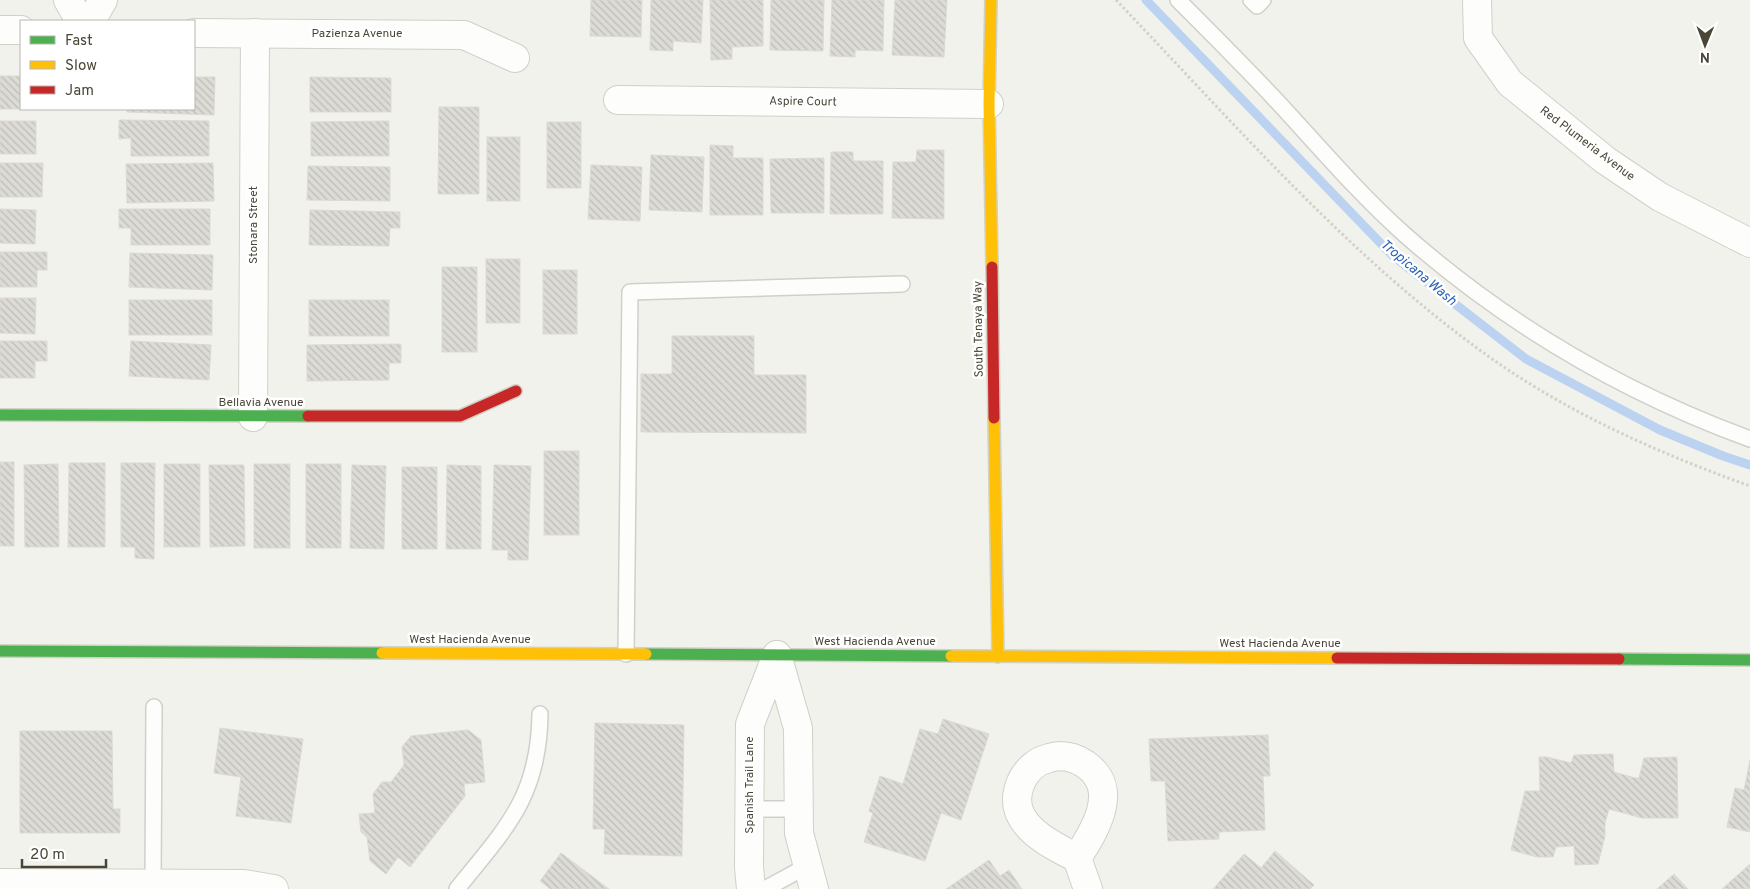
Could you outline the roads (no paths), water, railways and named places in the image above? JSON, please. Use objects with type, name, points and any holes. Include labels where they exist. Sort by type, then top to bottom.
[{"type":"main road","name":"South Tenaya Way","points":[[991,0],[989,104],[998,657]]},
{"type":"main road","name":"Bellavia Avenue","points":[[0,415],[460,416],[516,391]]},
{"type":"main road","name":"West Hacienda Avenue","points":[[0,651],[1750,660]]},
{"type":"street","points":[[68,0],[79,20]]},
{"type":"street","points":[[92,20],[103,0]]},
{"type":"street","name":"Red Plumeria Avenue","points":[[1476,0],[1478,38],[1510,83],[1613,166],[1660,197],[1750,243]]},
{"type":"street","points":[[0,30],[20,30]]},
{"type":"street","name":"Pazienza Avenue","points":[[195,32],[464,35],[515,58]]},
{"type":"street","name":"Stonara Street","points":[[253,417],[255,33]]},
{"type":"street","name":"Aspire Court","points":[[618,100],[989,104]]},
{"type":"street","points":[[777,655],[798,728],[799,833],[810,878]]},
{"type":"street","name":"Spanish Trail Lane","points":[[752,889],[749,867],[750,724],[777,655]]},
{"type":"street","points":[[1077,858],[1088,889]]},
{"type":"street","points":[[0,882],[244,884],[274,889]]},
{"type":"lane","points":[[1178,0],[1403,233],[1483,299],[1548,342],[1600,372],[1682,412],[1750,439]]},
{"type":"lane","points":[[1251,0],[1257,6],[1263,0]]},
{"type":"lane","points":[[626,654],[630,292],[902,284]]},
{"type":"lane","points":[[153,883],[154,707]]},
{"type":"lane","points":[[457,889],[518,810],[529,786],[538,746],[540,714]]},
{"type":"lane","points":[[749,809],[799,809]]},
{"type":"lane","points":[[765,889],[810,878]]},
{"type":"waterway","name":"Tropicana Wash","points":[[1146,0],[1393,256],[1526,359],[1660,430],[1750,465]]}]
